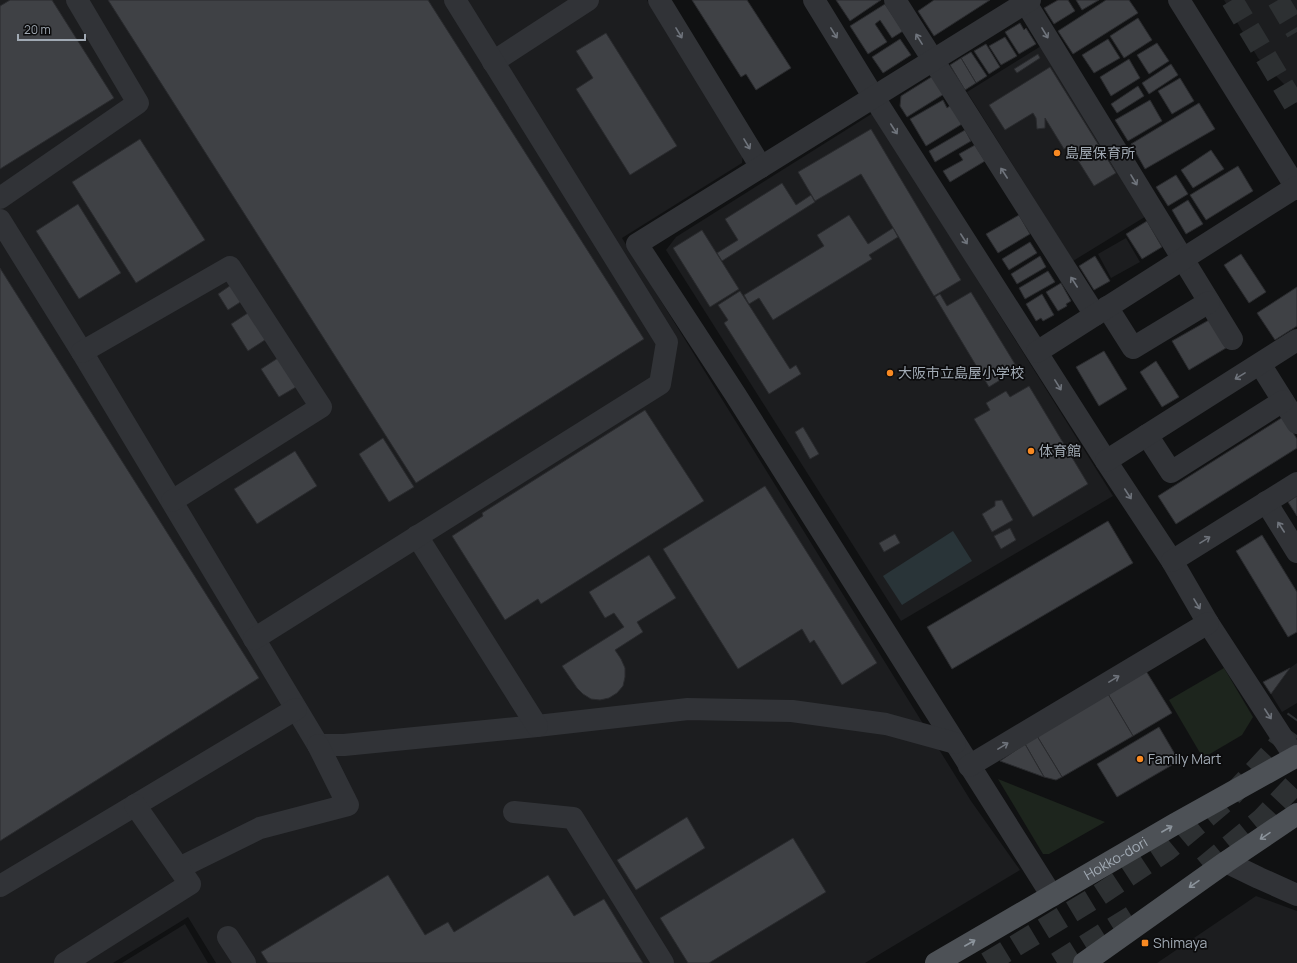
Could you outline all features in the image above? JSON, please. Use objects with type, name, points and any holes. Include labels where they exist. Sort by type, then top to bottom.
[{"type":"main road","name":"Hokko-dori","points":[[936,963],[1175,824],[1296,756]]},
{"type":"main road","points":[[1084,963],[1226,862],[1297,814]]},
{"type":"street","points":[[0,198],[138,103],[77,0]]},
{"type":"street","points":[[254,639],[660,384],[667,342],[455,0]]},
{"type":"street","points":[[493,62],[588,0]]},
{"type":"street","points":[[659,0],[761,167]]},
{"type":"street","points":[[814,0],[873,96],[1106,461],[1172,561],[1208,623],[1296,756]]},
{"type":"street","points":[[895,0],[932,60],[1101,311],[1133,348],[1209,302]]},
{"type":"street","points":[[1037,352],[1297,188],[1179,0]]},
{"type":"street","points":[[1052,896],[735,394],[637,244],[1027,1],[1232,339]]},
{"type":"street","points":[[0,220],[82,352],[318,745],[348,805],[260,828],[179,868]]},
{"type":"street","points":[[82,352],[230,267],[321,407],[172,501]]},
{"type":"street","points":[[1106,461],[1297,340]]},
{"type":"street","points":[[1260,364],[1297,423]]},
{"type":"street","points":[[1147,435],[1171,472],[1283,401]]},
{"type":"street","points":[[1172,561],[1297,483]]},
{"type":"street","points":[[1266,502],[1297,552]]},
{"type":"street","points":[[417,536],[537,726]]},
{"type":"street","points":[[969,766],[1208,623]]},
{"type":"street","points":[[0,886],[296,709]]},
{"type":"street","points":[[318,745],[344,745],[688,709],[792,711],[886,724],[955,743]]},
{"type":"street","points":[[65,963],[190,884],[134,806]]},
{"type":"street","points":[[514,812],[573,818],[663,963]]},
{"type":"street","points":[[1226,862],[1297,895]]},
{"type":"street","points":[[228,937],[245,963]]},
{"type":"shaded area","points":[[0,0],[647,0],[743,154],[742,163],[622,238],[971,801],[1020,870],[865,963],[216,963],[188,917],[113,963],[0,963]]},
{"type":"shaded area","points":[[1224,0],[1297,0],[1297,104],[1286,86],[1258,58]]},
{"type":"shaded area","name":"島屋保育所","points":[[1041,46],[1148,215],[1073,261],[967,92]]},
{"type":"shaded area","name":"大阪市立島屋小学校","points":[[873,113],[1113,496],[901,621],[666,250],[676,237]]},
{"type":"shaded area","points":[[1126,238],[1140,262],[1111,278],[1098,254]]},
{"type":"shaded area","points":[[953,531],[972,561],[902,605],[883,576]]},
{"type":"shaded area","points":[[1297,663],[1297,703],[1282,712],[1271,694],[1290,668]]},
{"type":"shaded area","points":[[1224,668],[1253,717],[1242,735],[1203,758],[1169,700]]},
{"type":"shaded area","points":[[998,779],[1105,822],[1049,854],[1043,854]]},
{"type":"shaded area","points":[[1256,896],[1297,911],[1297,963],[1157,963]]},
{"type":"shaded area","points":[[185,924],[208,963],[122,963]]},
{"type":"building","points":[[10,0],[52,0],[114,98],[0,169],[0,6]]},
{"type":"building","points":[[108,0],[428,0],[644,339],[416,483]]},
{"type":"building","points":[[692,0],[747,0],[791,68],[756,90],[746,74],[741,77]]},
{"type":"building","points":[[836,0],[881,0],[850,21]]},
{"type":"building","points":[[934,0],[990,0],[934,36],[918,11]]},
{"type":"building","points":[[1058,0],[1068,0],[1075,11],[1054,24],[1044,8]]},
{"type":"building","points":[[1076,0],[1099,0],[1082,10]]},
{"type":"building","points":[[1106,0],[1129,0],[1138,13],[1073,54],[1058,31]]},
{"type":"building","points":[[885,4],[903,31],[892,38],[880,20],[875,24],[887,42],[868,54],[850,26]]},
{"type":"building","points":[[1138,18],[1152,40],[1124,58],[1110,36]]},
{"type":"building","points":[[1020,23],[1024,30],[1026,28],[1036,44],[1019,54],[1005,32]]},
{"type":"building","points":[[606,33],[677,146],[630,175],[576,89],[593,78],[576,51]]},
{"type":"building","points":[[1005,37],[1017,56],[1001,65],[989,46]]},
{"type":"building","points":[[900,39],[911,55],[883,73],[872,57]]},
{"type":"building","points":[[1108,39],[1120,58],[1094,73],[1082,55]]},
{"type":"building","points":[[1157,43],[1169,61],[1149,74],[1137,55]]},
{"type":"building","points":[[986,44],[1000,67],[989,74],[974,51]]},
{"type":"building","points":[[971,52],[987,76],[976,83],[961,58]]},
{"type":"building","points":[[1038,54],[1040,58],[1017,73],[1014,69]]},
{"type":"building","points":[[961,58],[976,83],[965,90],[950,65]]},
{"type":"building","points":[[1129,59],[1140,78],[1111,96],[1100,77]]},
{"type":"building","points":[[1171,64],[1178,75],[1149,94],[1142,83]]},
{"type":"building","points":[[1050,67],[1116,173],[1094,186],[1069,146],[1064,149],[1045,118],[1045,128],[1037,129],[1036,118],[1033,113],[1005,130],[989,105]]},
{"type":"building","points":[[933,76],[944,94],[907,117],[900,106],[901,96]]},
{"type":"building","points":[[1180,78],[1194,101],[1172,114],[1158,91]]},
{"type":"building","points":[[1138,86],[1144,96],[1117,113],[1111,104]]},
{"type":"building","points":[[943,100],[947,108],[951,105],[962,124],[926,146],[910,119]]},
{"type":"building","points":[[1150,100],[1162,121],[1128,141],[1115,120]]},
{"type":"building","points":[[1199,103],[1215,129],[1145,169],[1131,144]]},
{"type":"building","points":[[871,129],[961,280],[934,296],[861,174],[815,201],[798,172]]},
{"type":"building","points":[[965,130],[971,141],[935,162],[929,151]]},
{"type":"building","points":[[140,139],[205,240],[136,283],[72,182]]},
{"type":"building","points":[[975,145],[985,161],[950,182],[943,171],[963,160],[959,154]]},
{"type":"building","points":[[1211,150],[1224,169],[1193,188],[1181,170]]},
{"type":"building","points":[[1238,166],[1253,191],[1206,220],[1190,195]]},
{"type":"building","points":[[1176,175],[1188,194],[1168,206],[1156,187]]},
{"type":"building","points":[[782,183],[796,205],[811,195],[815,202],[722,261],[717,253],[738,240],[725,219]]},
{"type":"building","points":[[1188,200],[1203,224],[1186,234],[1172,210]]},
{"type":"building","points":[[78,204],[121,273],[79,299],[36,231]]},
{"type":"building","points":[[849,215],[868,244],[893,228],[898,237],[869,255],[872,259],[773,320],[759,298],[749,304],[744,295],[824,246],[817,235]]},
{"type":"building","points":[[1019,215],[1030,234],[998,253],[986,234]]},
{"type":"building","points":[[1147,221],[1162,247],[1142,259],[1126,234]]},
{"type":"building","points":[[702,230],[739,289],[710,307],[673,248]]},
{"type":"building","points":[[1030,242],[1037,253],[1009,270],[1002,259]]},
{"type":"building","points":[[1241,254],[1266,292],[1249,303],[1224,265]]},
{"type":"building","points":[[1040,256],[1046,267],[1017,284],[1011,274]]},
{"type":"building","points":[[1095,256],[1110,281],[1094,290],[1079,266]]},
{"type":"building","points":[[0,268],[259,678],[0,841]]},
{"type":"building","points":[[1048,271],[1055,282],[1025,299],[1019,288]]},
{"type":"building","points":[[1061,283],[1071,301],[1066,304],[1067,306],[1058,311],[1046,292]]},
{"type":"building","points":[[231,285],[242,301],[228,310],[218,294]]},
{"type":"building","points":[[1297,287],[1297,326],[1275,340],[1257,313]]},
{"type":"building","points":[[740,291],[790,369],[796,365],[801,374],[769,394],[724,323],[728,320],[718,305]]},
{"type":"building","points":[[971,292],[1018,369],[989,387],[935,297],[940,294],[947,306]]},
{"type":"building","points":[[1042,294],[1054,315],[1043,321],[1041,318],[1036,321],[1026,304]]},
{"type":"building","points":[[251,311],[268,338],[248,351],[231,324]]},
{"type":"building","points":[[1209,320],[1226,348],[1189,370],[1172,341]]},
{"type":"building","points":[[1104,351],[1127,389],[1099,406],[1076,367]]},
{"type":"building","points":[[278,358],[296,387],[279,397],[261,369]]},
{"type":"building","points":[[1156,361],[1179,397],[1162,407],[1140,372]]},
{"type":"building","name":"体育館","points":[[1029,386],[1088,484],[1033,517],[974,419],[990,410],[986,403],[1006,391],[1010,397]]},
{"type":"building","points":[[645,410],[704,501],[541,604],[538,599],[505,620],[452,536],[483,516],[482,513]]},
{"type":"building","points":[[1283,417],[1297,439],[1297,448],[1176,524],[1158,496]]},
{"type":"building","points":[[803,427],[819,454],[810,459],[795,432]]},
{"type":"building","points":[[383,438],[414,487],[389,502],[359,454]]},
{"type":"building","points":[[295,451],[317,486],[257,524],[234,489]]},
{"type":"building","points":[[765,486],[877,663],[842,685],[814,640],[810,643],[802,629],[738,669],[663,549]]},
{"type":"building","points":[[1297,496],[1297,516],[1288,502]]},
{"type":"building","points":[[1002,500],[1013,520],[992,532],[982,514],[995,506],[995,501]]},
{"type":"building","points":[[1108,521],[1133,563],[952,669],[927,627]]},
{"type":"building","points":[[1010,528],[1016,540],[1001,549],[994,536]]},
{"type":"building","points":[[895,534],[900,543],[884,552],[879,543]]},
{"type":"building","points":[[1262,535],[1297,592],[1297,632],[1288,637],[1236,551]]},
{"type":"building","points":[[649,555],[676,598],[637,622],[643,632],[615,650],[625,668],[623,686],[617,693],[609,698],[600,700],[591,699],[577,688],[562,666],[624,627],[614,613],[605,618],[589,592]]},
{"type":"building","points":[[1290,668],[1271,694],[1263,682]]},
{"type":"building","points":[[1146,671],[1172,713],[1133,736],[1108,694]]},
{"type":"building","points":[[1108,694],[1133,736],[1062,777],[1037,736]]},
{"type":"building","points":[[1159,727],[1179,761],[1117,797],[1097,764]]},
{"type":"building","points":[[1037,736],[1062,777],[1056,780],[1044,777],[1025,744]]},
{"type":"building","points":[[1025,744],[1044,777],[1000,761]]},
{"type":"building","points":[[687,817],[705,848],[636,890],[617,860]]},
{"type":"building","points":[[793,838],[826,892],[709,963],[688,963],[660,918]]},
{"type":"building","points":[[388,875],[425,935],[448,922],[454,932],[548,875],[574,916],[604,899],[643,963],[268,963],[261,952]]},
{"type":"tunnel","points":[[1232,0],[1297,109]]},
{"type":"tunnel","points":[[1278,0],[1297,32]]},
{"type":"tunnel","points":[[987,963],[1096,897],[1167,850],[1229,798],[1277,747],[1297,719]]},
{"type":"tunnel","points":[[1204,867],[1262,819],[1297,782]]},
{"type":"tunnel","points":[[1057,963],[1139,912]]},
{"type":"place","name":"島屋保育所","points":[[1057,153]]},
{"type":"place","name":"大阪市立島屋小学校","points":[[890,373]]},
{"type":"place","name":"体育館","points":[[1031,451]]},
{"type":"place","name":"Family Mart","points":[[1140,759]]},
{"type":"place","name":"Shimaya","points":[[1145,943]]}]
